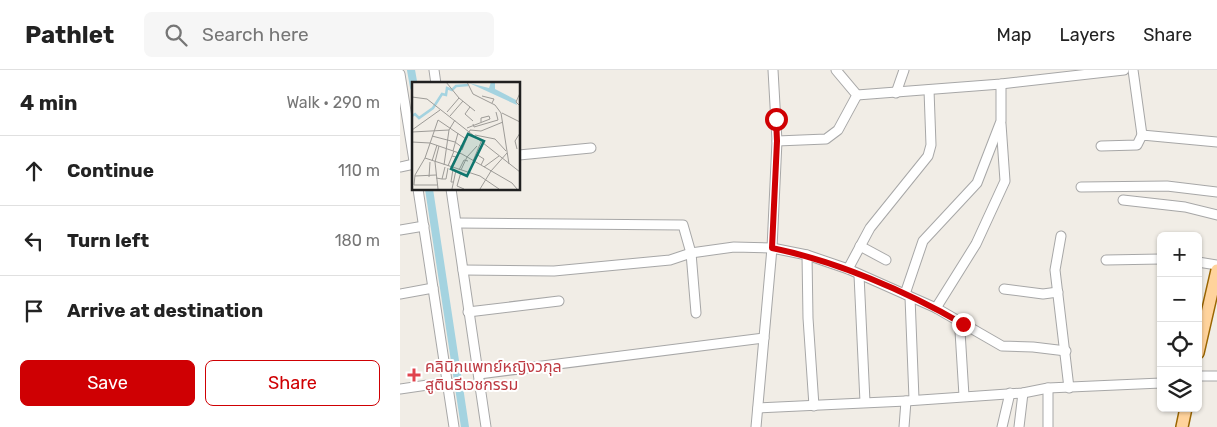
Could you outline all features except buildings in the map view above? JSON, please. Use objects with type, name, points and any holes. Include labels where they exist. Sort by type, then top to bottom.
[{"type":"main road","points":[[1202,336],[1217,270]]},
{"type":"main road","points":[[1182,427],[1185,412]]},
{"type":"street","points":[[756,427],[772,248],[777,141],[773,70]]},
{"type":"street","points":[[836,70],[857,95]]},
{"type":"street","points":[[896,93],[904,70]]},
{"type":"street","points":[[857,95],[1001,84],[1124,70]]},
{"type":"street","points":[[1101,146],[1137,145],[1142,135],[1133,70]]},
{"type":"street","points":[[400,74],[402,103],[412,152]]},
{"type":"street","points":[[936,308],[976,244],[1005,181],[1001,122],[1001,84]]},
{"type":"street","points":[[848,269],[870,228],[928,156],[931,145],[929,90]]},
{"type":"street","points":[[777,141],[826,139],[838,130],[857,95]]},
{"type":"street","points":[[904,427],[910,400],[907,296],[923,241],[977,183],[1001,122]]},
{"type":"street","points":[[1142,135],[1217,142]]},
{"type":"street","points":[[520,155],[591,148]]},
{"type":"street","points":[[400,167],[412,163]]},
{"type":"street","points":[[1081,187],[1167,186],[1217,192]]},
{"type":"street","points":[[418,190],[454,427]]},
{"type":"street","points":[[451,190],[486,427]]},
{"type":"street","points":[[1123,200],[1185,207],[1217,215]]},
{"type":"street","points":[[457,223],[683,225],[691,254],[696,313]]},
{"type":"street","points":[[400,230],[424,226]]},
{"type":"street","points":[[1061,236],[1055,270],[1069,388]]},
{"type":"street","points":[[860,246],[886,260]]},
{"type":"street","points":[[463,270],[554,271],[670,260],[691,254],[734,247],[772,248],[807,255],[848,269],[936,308],[1002,346],[1066,351]]},
{"type":"street","points":[[807,255],[808,318],[814,406]]},
{"type":"street","points":[[1106,260],[1157,259]]},
{"type":"street","points":[[1202,263],[1217,265]]},
{"type":"street","points":[[859,275],[865,402]]},
{"type":"street","points":[[400,294],[433,288]]},
{"type":"street","points":[[1004,290],[1043,294],[1058,292]]},
{"type":"street","points":[[468,312],[559,301]]},
{"type":"street","points":[[963,324],[960,331],[964,396]]},
{"type":"street","points":[[479,374],[764,338]]},
{"type":"street","points":[[1202,376],[1217,376]]},
{"type":"street","points":[[400,388],[448,382]]},
{"type":"street","points":[[758,408],[910,400],[1023,392],[1048,388],[1157,383]]},
{"type":"street","points":[[1048,388],[1048,427]]},
{"type":"street","points":[[1019,427],[1023,392]]},
{"type":"street","points":[[1002,427],[1010,393]]},
{"type":"waterway","points":[[411,70],[413,82]]},
{"type":"waterway","points":[[429,190],[465,427]]},
{"type":"place","name":"คลินิกแพทย์หญิงวกุล สูตินรีเวชกรรม","points":[[414,375]]},
{"type":"route","points":[[776,119],[777,141],[772,248],[807,255],[848,269],[936,308],[963,324]]}]
